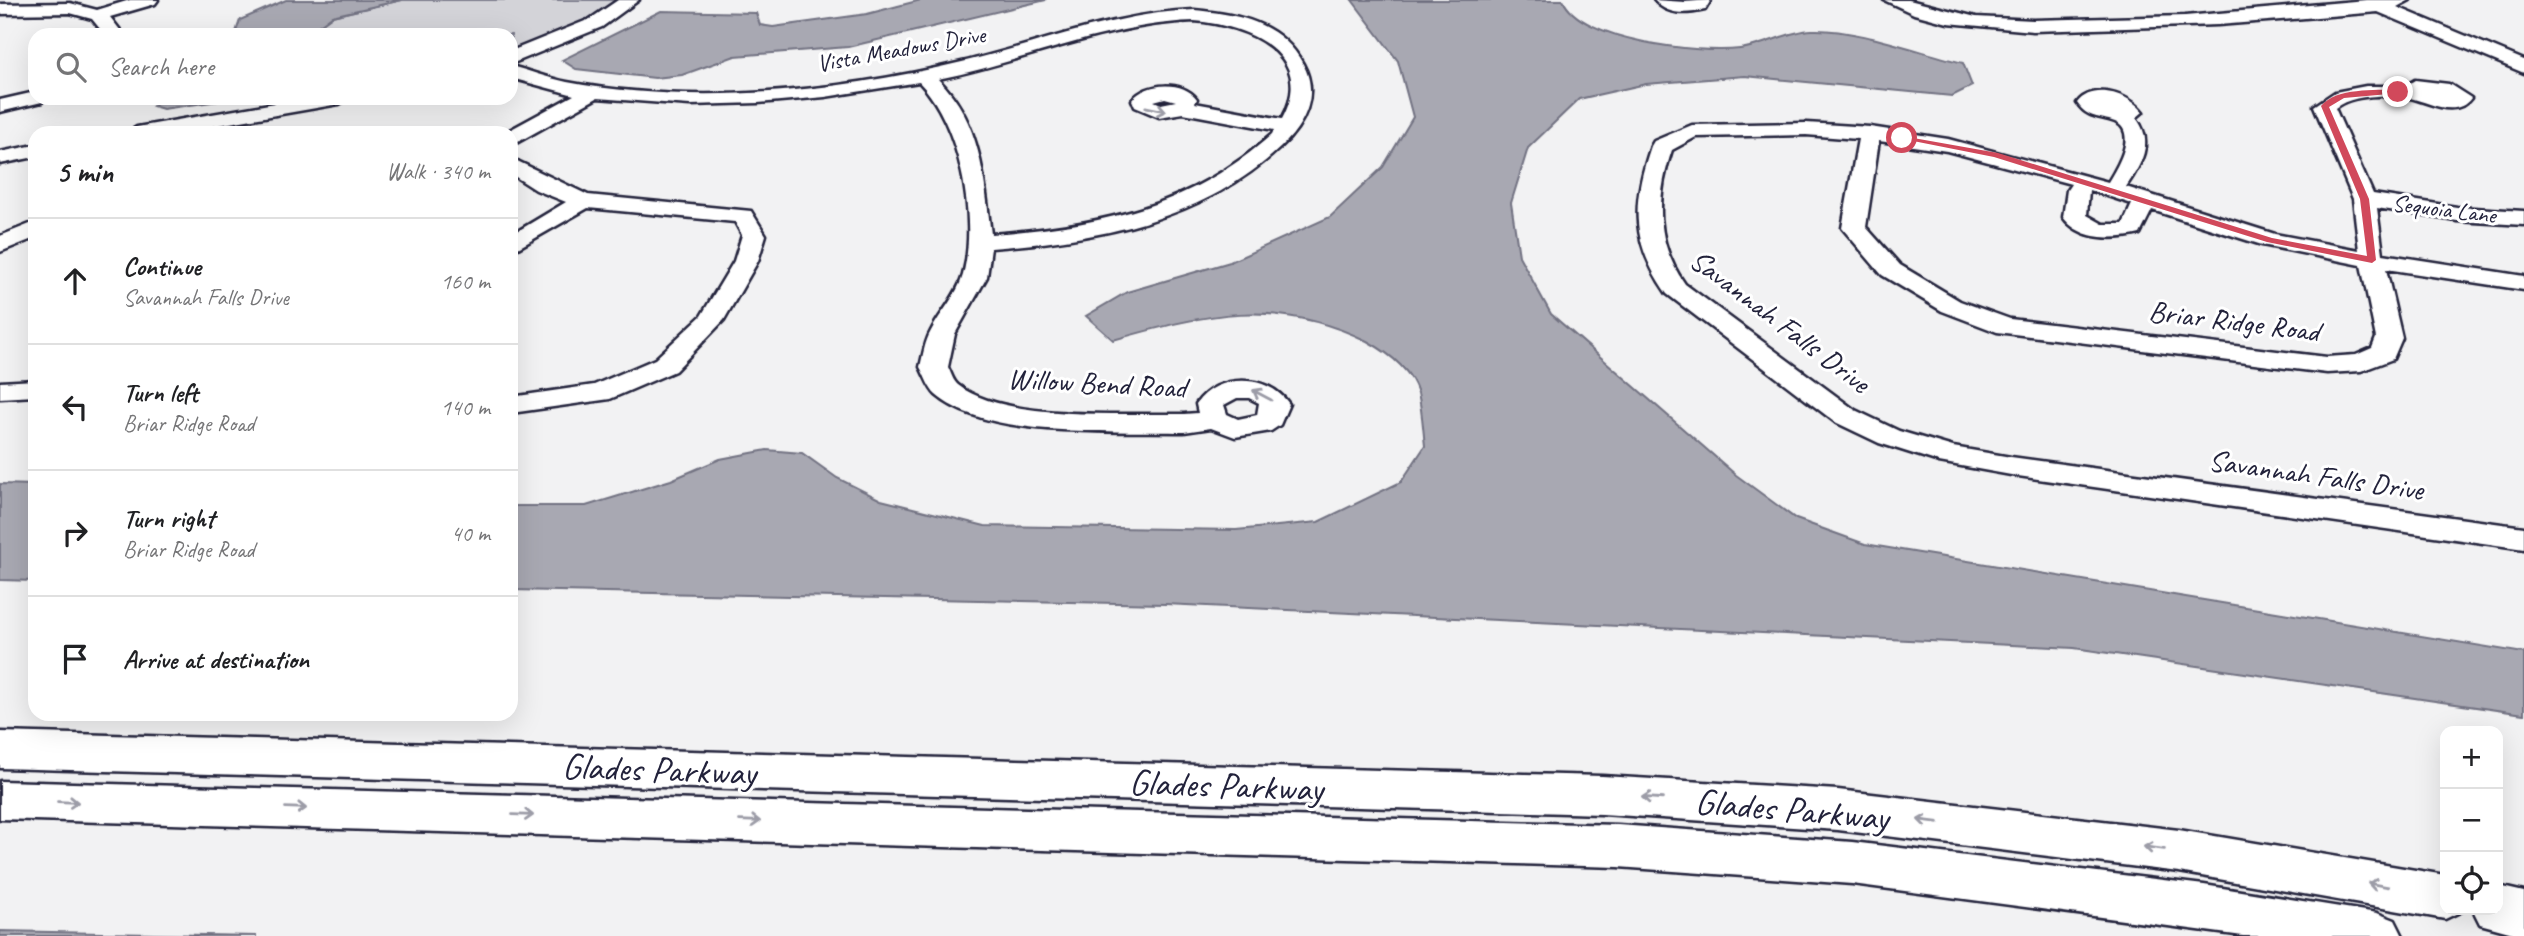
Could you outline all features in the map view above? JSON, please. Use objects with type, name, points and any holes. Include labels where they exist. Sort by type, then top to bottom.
[{"type":"main road","name":"Glades Parkway","points":[[0,750],[1658,799],[1838,810],[2152,848],[2440,896]]},
{"type":"main road","name":"Glades Parkway","points":[[0,800],[1618,846],[1852,863],[2204,907],[2377,936]]},
{"type":"main road","points":[[2503,909],[2524,914]]},
{"type":"street","points":[[0,9],[70,8],[98,15],[149,0]]},
{"type":"street","points":[[518,55],[596,23],[630,0]]},
{"type":"street","points":[[1663,0],[1669,5],[1687,8],[1699,6],[1702,0]]},
{"type":"street","points":[[1893,0],[1950,18],[2011,26],[2222,21],[2401,0]]},
{"type":"street","points":[[2373,3],[2524,67]]},
{"type":"street","points":[[98,15],[109,28]]},
{"type":"street","name":"Vista Meadows Drive","points":[[593,92],[717,97],[713,108],[734,116],[757,112],[768,105],[772,95],[924,76],[1007,57],[1114,24],[1175,16],[1220,18],[1251,27],[1275,39],[1288,52],[1298,71],[1302,99],[1290,127],[1256,163],[1220,185],[1171,206],[1122,221],[1065,233],[980,242]]},
{"type":"street","points":[[518,74],[558,86],[593,92]]},
{"type":"street","name":"Willow Bend Road","points":[[924,76],[950,106],[971,158],[980,242],[975,277],[942,334],[934,367],[945,389],[976,407],[1015,418],[1184,423],[1214,419]]},
{"type":"street","points":[[518,134],[593,92]]},
{"type":"street","name":"Briar Ridge Road","points":[[1870,133],[1854,228],[1891,270],[1951,306],[2006,326],[2327,365],[2361,363],[2384,353],[2389,338],[2372,260],[2364,199],[2325,106],[2331,99],[2344,96],[2413,92]]},
{"type":"street","points":[[0,106],[28,100]]},
{"type":"street","points":[[177,126],[299,105]]},
{"type":"street","points":[[1183,107],[1290,127]]},
{"type":"street","points":[[2113,190],[2130,166],[2138,144],[2132,124],[2121,116]]},
{"type":"street","name":"Savannah Falls Drive","points":[[2524,283],[2372,260],[2270,240],[1995,155],[1870,133],[1806,129],[1692,131],[1662,146],[1646,211],[1647,232],[1661,271],[1676,289],[1845,416],[1889,437],[1949,456],[2524,538]]},
{"type":"street","points":[[0,158],[28,153]]},
{"type":"street","points":[[518,169],[544,185],[584,201],[743,216],[754,235],[746,261],[711,320],[664,365],[600,393],[518,404]]},
{"type":"street","points":[[2084,181],[2078,190],[2075,218],[2086,227],[2119,232],[2132,229],[2145,200]]},
{"type":"street","name":"Sequoia Lane","points":[[2364,199],[2458,214],[2524,218]]},
{"type":"street","points":[[518,241],[584,201]]},
{"type":"street","points":[[0,245],[28,232]]},
{"type":"street","points":[[0,390],[28,388]]},
{"type":"shaded area","points":[[286,0],[402,0],[332,16],[316,28],[237,28],[240,20]]},
{"type":"shaded area","points":[[402,0],[619,0],[584,23],[518,49],[518,28],[316,28],[332,16]]},
{"type":"shaded area","points":[[921,0],[1046,0],[848,47],[735,56],[682,75],[655,78],[576,69],[562,60],[661,11],[756,13],[760,25],[773,27],[867,14]]},
{"type":"shaded area","points":[[1352,0],[1563,0],[1574,14],[1592,26],[1616,35],[1671,47],[1740,49],[1803,31],[1829,30],[1867,37],[1963,63],[1972,86],[1952,96],[1745,76],[1646,84],[1579,99],[1528,148],[1511,203],[1519,256],[1551,314],[1736,475],[1796,519],[1865,544],[2524,653],[2524,714],[2074,648],[1165,604],[518,590],[518,506],[586,506],[671,480],[720,459],[767,450],[802,453],[837,478],[881,500],[985,526],[1236,530],[1318,522],[1401,482],[1425,446],[1418,393],[1404,369],[1367,341],[1302,318],[1271,314],[1210,317],[1113,340],[1086,316],[1127,292],[1230,262],[1330,217],[1383,167],[1413,117],[1398,61]]},
{"type":"shaded area","points":[[154,105],[191,105],[163,109]]},
{"type":"shaded area","points":[[0,484],[28,485],[28,581],[0,580]]},
{"type":"shaded area","points":[[0,931],[257,936],[0,936]]},
{"type":"route","points":[[1902,138],[1995,155],[2270,240],[2372,260],[2364,199],[2325,106],[2331,99],[2344,96],[2398,92]]}]
